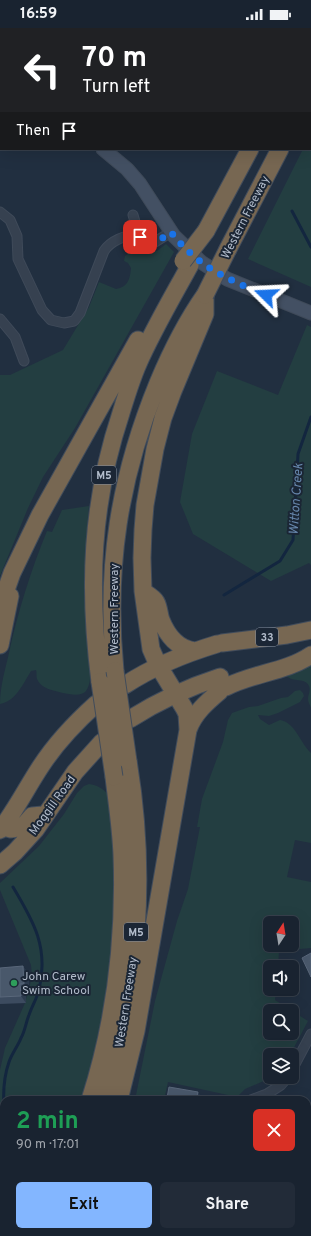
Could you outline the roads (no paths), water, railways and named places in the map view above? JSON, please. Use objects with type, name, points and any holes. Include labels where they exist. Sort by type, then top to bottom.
[{"type":"highway","name":"Western Freeway","points":[[91,1096],[101,1060],[114,996],[122,888],[120,823],[114,777],[109,692],[94,630],[93,575],[99,502],[105,466],[114,432],[138,365],[177,281],[190,265],[206,231],[249,150]]},
{"type":"highway","name":"Western Freeway","points":[[106,1096],[123,1031],[135,948],[138,893],[133,798],[115,671],[112,618],[113,567],[124,487],[139,434],[156,390],[192,312],[205,295],[279,150]]},
{"type":"highway","points":[[0,607],[12,573],[52,492],[177,281]]},
{"type":"highway","points":[[188,730],[187,714],[153,655],[148,635],[142,558],[145,505],[155,449],[173,392],[205,314],[205,295]]},
{"type":"highway","points":[[0,645],[7,606],[28,539]]},
{"type":"highway","points":[[144,591],[156,601],[161,621],[171,638],[177,644],[195,651]]},
{"type":"highway","name":"33","points":[[1,828],[51,752],[76,723],[109,692],[158,666],[195,651],[220,644],[287,635],[311,630]]},
{"type":"highway","name":"Moggill Road","points":[[0,865],[22,845],[47,814],[75,772],[116,730],[150,706],[188,687],[223,682],[311,647]]},
{"type":"highway","points":[[120,1096],[136,1031],[188,730],[192,719],[223,682],[241,681],[297,663],[311,655]]},
{"type":"highway","points":[[1,828],[17,828],[25,824],[32,816],[47,814]]},
{"type":"main road","points":[[104,150],[127,169],[140,184],[171,232],[196,258],[218,274],[311,313]]},
{"type":"street","points":[[0,212],[10,220],[17,236],[18,259],[42,310],[51,320],[64,323],[74,321],[80,313],[107,246],[120,238],[138,233]]},
{"type":"street","points":[[133,215],[138,233],[144,241],[152,242],[158,240],[171,232]]},
{"type":"street","points":[[0,319],[15,337],[24,361]]},
{"type":"street","points":[[299,1057],[311,1034]]},
{"type":"street","points":[[271,1096],[282,1084]]},
{"type":"waterway","points":[[292,211],[311,247]]},
{"type":"waterway","name":"Witton Creek","points":[[224,595],[280,561],[293,540],[298,454],[311,417]]},
{"type":"waterway","name":"Witton Creek","points":[[4,1096],[4,1084],[7,1067],[24,1032],[38,993],[42,975],[41,948],[38,936],[13,887]]},
{"type":"place","name":"John Carew Swim School","points":[[14,983]]}]
